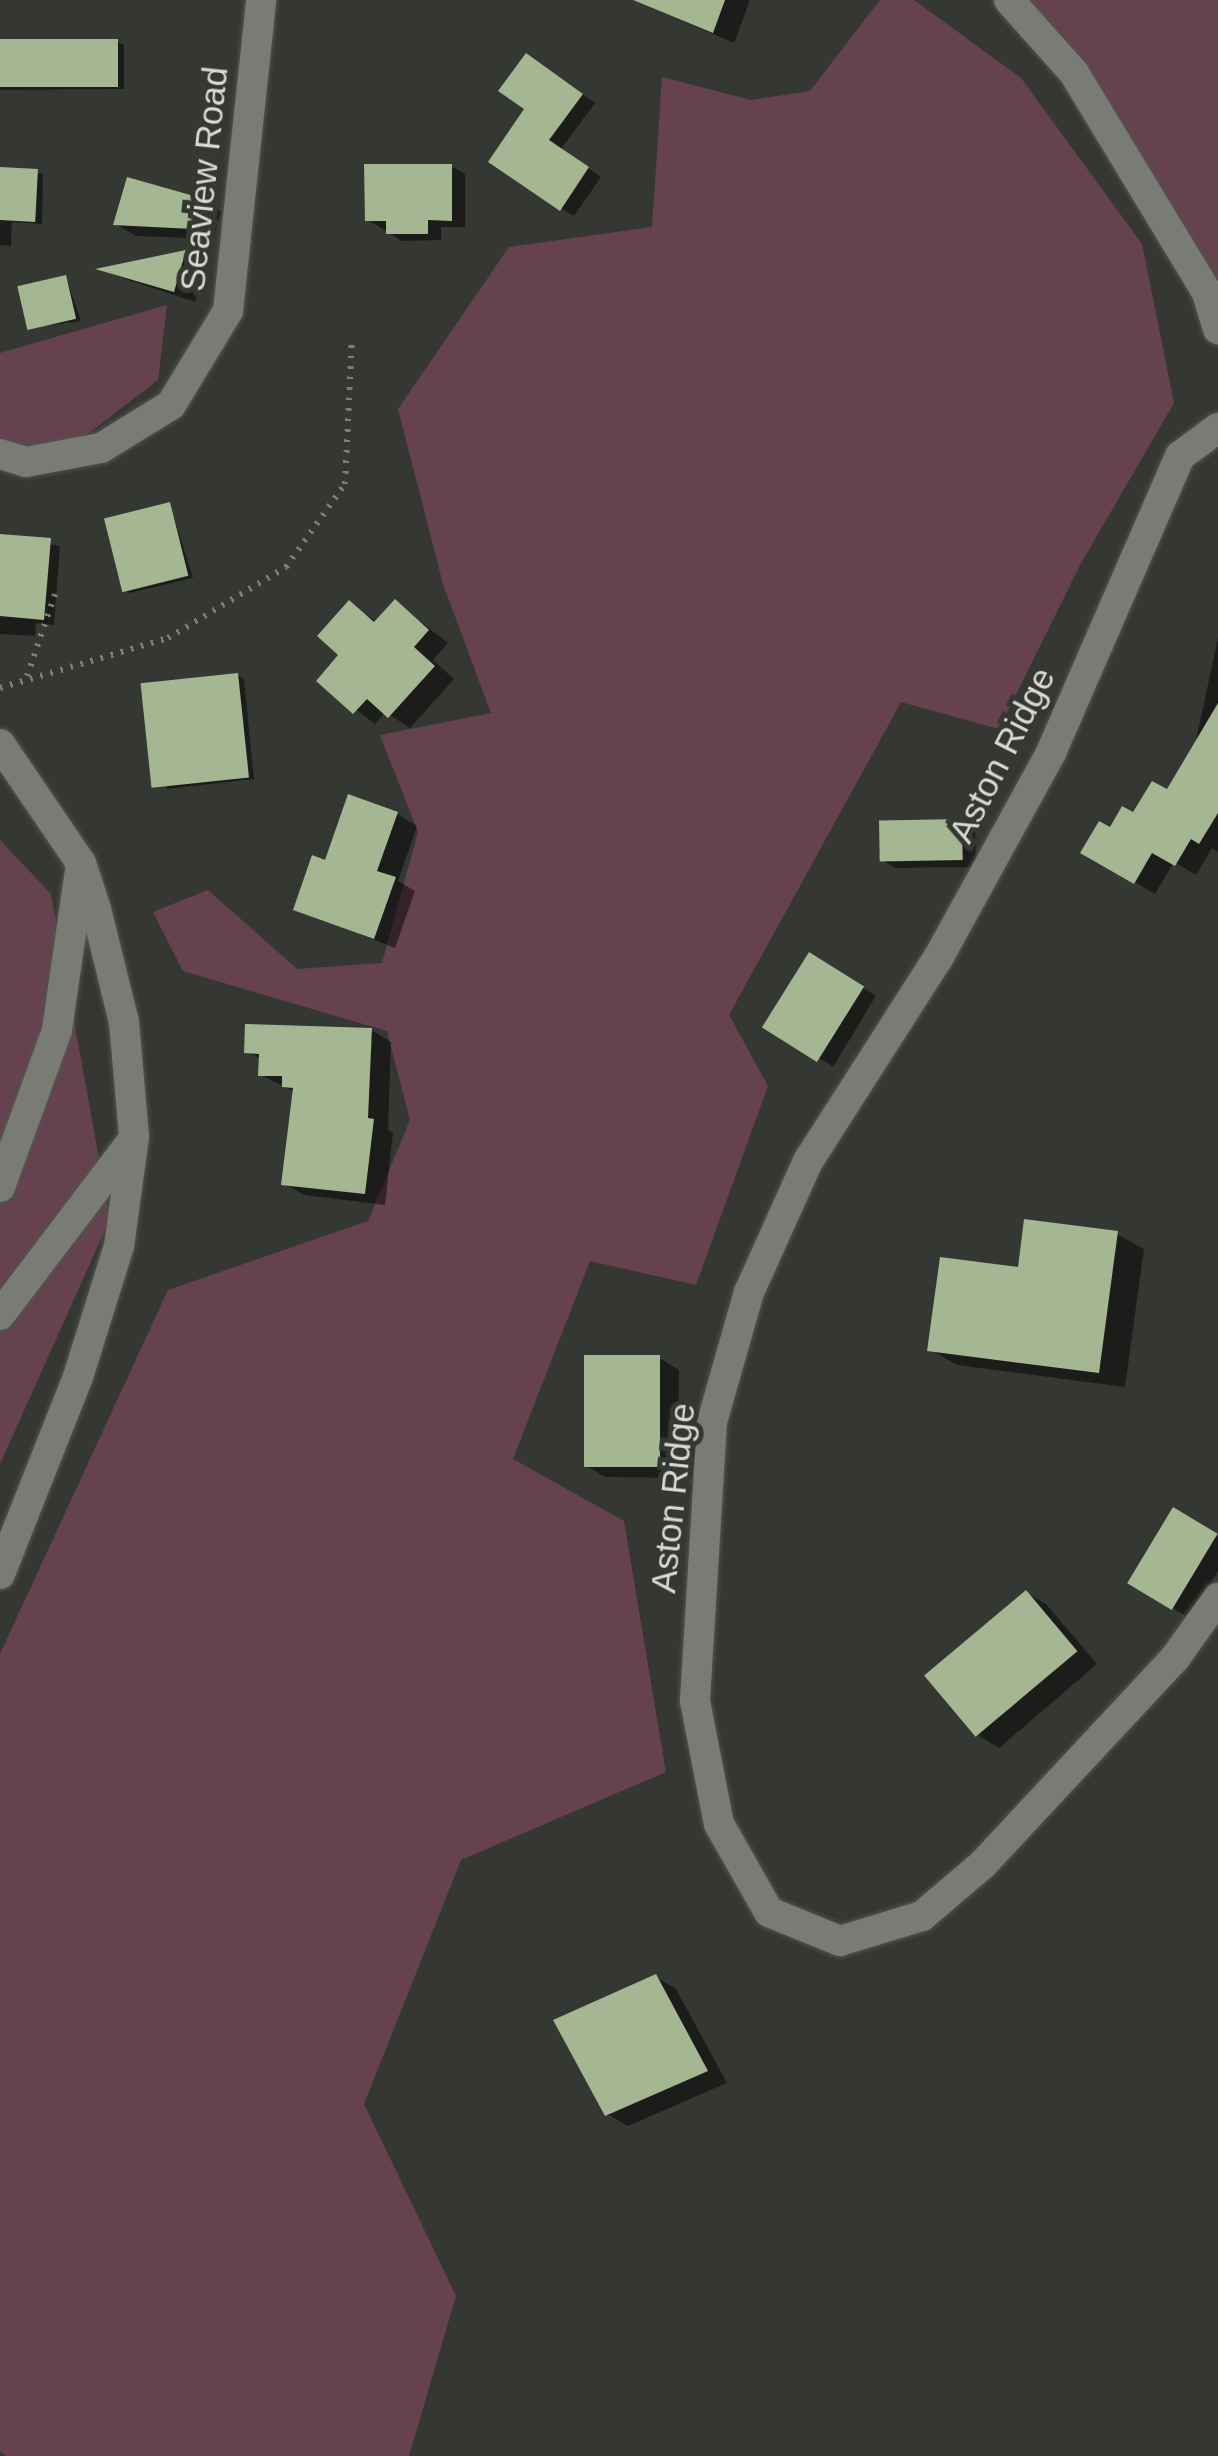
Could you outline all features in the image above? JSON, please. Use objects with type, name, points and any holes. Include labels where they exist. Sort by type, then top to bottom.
[{"type":"street","name":"Seaview Road","points":[[0,454],[26,462],[102,448],[171,404],[228,310],[261,0]]},
{"type":"street","points":[[1010,0],[1074,73],[1207,294],[1218,330]]},
{"type":"street","name":"Aston Ridge","points":[[1218,428],[1180,456],[1052,751],[938,958],[808,1160],[748,1292],[712,1422],[695,1702],[719,1824],[769,1912],[840,1941],[922,1916],[983,1864],[1176,1658],[1218,1598]]},
{"type":"street","points":[[0,744],[81,863],[124,1022],[134,1138],[113,1264],[78,1377],[0,1574]]},
{"type":"street","points":[[0,1187],[57,1030],[81,863]]},
{"type":"street","points":[[0,1316],[134,1138]]},
{"type":"path","points":[[0,688],[27,676],[168,638],[286,567],[346,484],[352,338]]},
{"type":"path","points":[[27,676],[57,589]]},
{"type":"shaded area","points":[[880,0],[914,0],[1021,78],[1142,244],[1174,403],[1080,565],[999,729],[901,702],[729,1015],[768,1086],[696,1285],[590,1261],[513,1459],[624,1521],[666,1772],[461,1860],[364,2104],[456,2296],[409,2456],[6,2456],[0,2451],[0,1654],[168,1290],[368,1221],[410,1120],[387,1031],[183,971],[153,912],[208,890],[297,969],[382,963],[418,832],[380,735],[491,713],[443,584],[398,409],[509,247],[652,227],[662,77],[751,100],[810,91]]},
{"type":"shaded area","points":[[1025,0],[1218,0],[1218,288]]},
{"type":"shaded area","points":[[167,305],[158,380],[68,449],[0,442],[0,353]]},
{"type":"shaded area","points":[[0,840],[51,894],[110,1219],[0,1464]]},
{"type":"building","points":[[633,0],[725,0],[713,33]]},
{"type":"building","points":[[0,39],[118,39],[118,87],[0,87]]},
{"type":"building","points":[[526,53],[583,94],[549,140],[589,167],[560,211],[488,162],[524,109],[498,91]]},
{"type":"building","points":[[364,164],[452,164],[452,221],[428,220],[428,234],[386,234],[386,221],[365,221]]},
{"type":"building","points":[[0,167],[38,169],[35,222],[0,220]]},
{"type":"building","points":[[127,177],[201,198],[193,229],[113,225]]},
{"type":"building","points":[[186,250],[174,292],[95,269]]},
{"type":"building","points":[[66,275],[76,319],[27,330],[17,286]]},
{"type":"building","points":[[170,502],[188,576],[122,592],[104,518]]},
{"type":"building","points":[[0,534],[51,538],[44,620],[0,616]]},
{"type":"building","points":[[395,599],[429,630],[414,647],[435,666],[388,718],[367,699],[353,714],[316,681],[338,655],[317,636],[349,600],[374,622]]},
{"type":"building","points":[[238,673],[249,777],[152,788],[141,683]]},
{"type":"building","points":[[1218,703],[1218,813],[1199,844],[1191,839],[1175,866],[1152,853],[1134,884],[1080,853],[1099,821],[1110,827],[1122,806],[1133,812],[1152,781],[1167,789]]},
{"type":"building","points":[[348,794],[398,812],[377,871],[396,877],[374,939],[293,910],[312,855],[325,860]]},
{"type":"building","points":[[962,819],[963,860],[880,861],[879,820]]},
{"type":"building","points":[[809,952],[864,986],[817,1062],[762,1027]]},
{"type":"building","points":[[245,1024],[372,1028],[368,1118],[374,1119],[365,1194],[281,1185],[293,1088],[282,1087],[282,1076],[258,1076],[259,1054],[244,1053]]},
{"type":"building","points":[[1024,1219],[1118,1231],[1099,1373],[927,1351],[940,1257],[1018,1267]]},
{"type":"building","points":[[584,1355],[660,1355],[660,1467],[584,1467]]},
{"type":"building","points":[[1173,1507],[1218,1534],[1172,1610],[1127,1583]]},
{"type":"building","points":[[1026,1590],[1077,1651],[976,1737],[924,1675]]},
{"type":"building","points":[[656,1974],[708,2071],[605,2116],[553,2020]]}]
